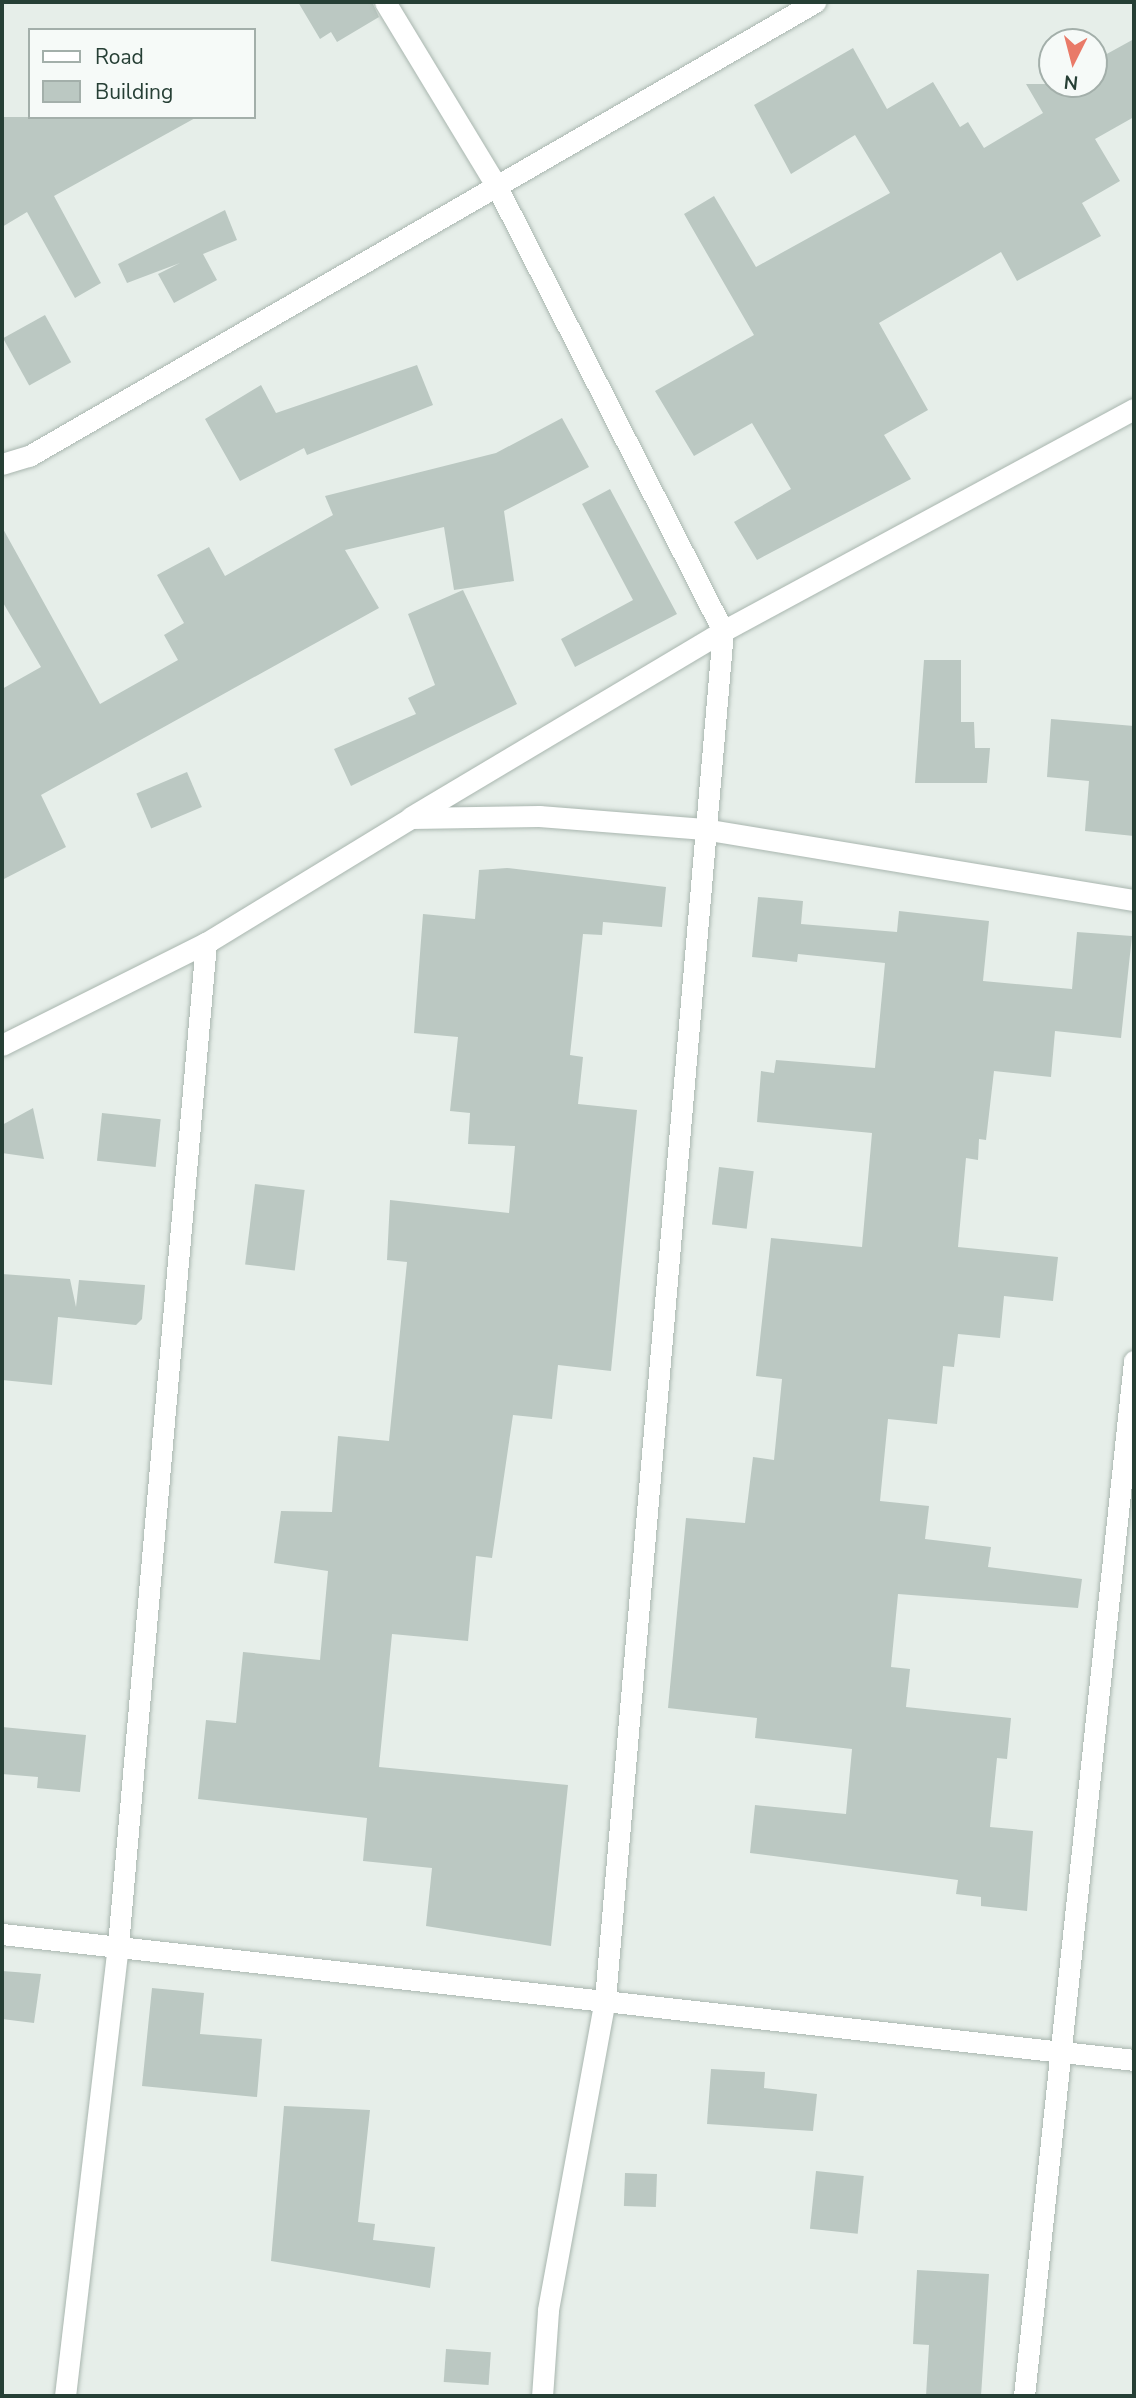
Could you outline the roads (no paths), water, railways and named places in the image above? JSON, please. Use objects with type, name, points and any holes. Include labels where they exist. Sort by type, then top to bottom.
[{"type":"street","points":[[385,2],[496,185],[723,631],[704,829],[672,1277],[605,1999],[548,2311],[542,2396]]},
{"type":"street","points":[[2,464],[29,456],[815,2]]},
{"type":"street","points":[[2,1045],[206,943],[723,631],[1134,409]]},
{"type":"street","points":[[411,817],[538,816],[704,829],[1134,900]]},
{"type":"street","points":[[65,2396],[118,1945],[206,943]]},
{"type":"street","points":[[1024,2396],[1056,2053],[1134,1361]]},
{"type":"street","points":[[2,1934],[605,1999],[1134,2060]]}]
